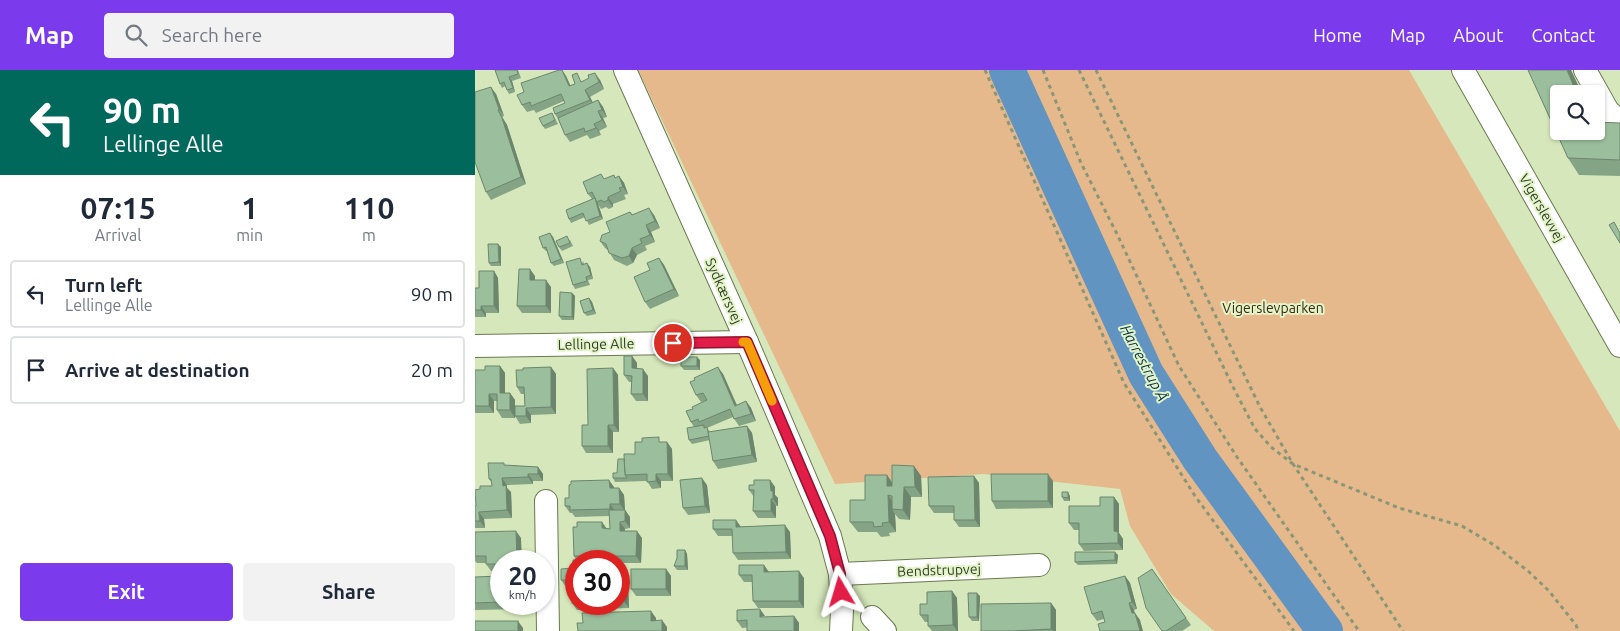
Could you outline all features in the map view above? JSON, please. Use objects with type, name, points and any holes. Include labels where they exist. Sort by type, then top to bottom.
[{"type":"street","name":"Sydkærsvej","points":[[625,70],[747,342],[830,536],[840,574],[841,631]]},
{"type":"street","name":"Vigerslevvej","points":[[1463,70],[1620,346]]},
{"type":"street","points":[[1585,70],[1608,111],[1620,121]]},
{"type":"street","name":"Lellinge Alle","points":[[475,346],[747,342]]},
{"type":"street","points":[[546,501],[548,631]]},
{"type":"street","name":"Bendstrupvej","points":[[840,574],[1039,566]]},
{"type":"path","points":[[985,70],[1124,382],[1195,496],[1294,631]]},
{"type":"path","points":[[1043,70],[1081,162],[1179,366],[1237,457],[1359,631]]},
{"type":"path","points":[[1079,70],[1251,422],[1271,447],[1293,464],[1399,508],[1462,526],[1495,545],[1528,571],[1549,591],[1578,631]]},
{"type":"path","points":[[1096,70],[1260,407],[1293,464],[1403,631]]},
{"type":"green space","name":"Vigerslevparken","points":[[638,70],[1409,70],[1620,431],[1620,631],[1214,631],[1171,594],[1130,526],[1120,489],[984,474],[835,484]]},
{"type":"building","points":[[495,70],[517,70],[518,74],[509,77],[513,88],[507,90],[504,82],[500,84]]},
{"type":"building","points":[[562,70],[569,86],[575,84],[572,75],[577,73],[581,82],[589,78],[588,75],[595,73],[599,82],[585,90],[590,100],[555,114],[553,108],[565,103],[561,94],[531,106],[530,102],[522,105],[517,95],[524,92],[521,83]]},
{"type":"building","points":[[1528,70],[1567,70],[1573,85],[1550,85],[1550,118]]},
{"type":"building","points":[[491,87],[521,177],[486,192],[475,162],[475,92]]},
{"type":"building","points":[[598,100],[602,110],[598,111],[602,120],[594,124],[596,128],[585,132],[584,128],[565,135],[558,118]]},
{"type":"building","points":[[552,113],[555,120],[543,126],[539,118]]},
{"type":"building","points":[[1605,122],[1620,123],[1620,160],[1568,158],[1560,140],[1605,140]]},
{"type":"building","points":[[601,174],[604,179],[614,175],[615,178],[619,176],[623,187],[619,188],[621,191],[608,197],[608,200],[597,202],[592,192],[588,194],[583,182]]},
{"type":"building","points":[[595,198],[600,216],[586,221],[583,213],[569,219],[566,210]]},
{"type":"building","points":[[649,208],[655,221],[646,225],[650,235],[640,239],[642,243],[632,248],[629,256],[622,258],[609,253],[606,244],[600,241],[602,235],[610,232],[606,222],[630,212],[632,215]]},
{"type":"building","points":[[1614,222],[1620,233],[1620,243],[1609,225]]},
{"type":"building","points":[[550,233],[561,259],[551,263],[546,247],[543,248],[539,237]]},
{"type":"building","points":[[567,236],[570,243],[559,247],[556,241]]},
{"type":"building","points":[[488,244],[498,244],[499,262],[489,263]]},
{"type":"building","points":[[580,258],[582,265],[587,263],[591,275],[586,277],[587,281],[573,285],[566,262]]},
{"type":"building","points":[[659,258],[674,289],[645,302],[634,277],[650,270],[647,263]]},
{"type":"building","points":[[519,269],[530,269],[530,280],[546,280],[546,306],[517,306]]},
{"type":"building","points":[[479,271],[494,271],[494,306],[481,306],[481,310],[475,310],[475,288],[479,288]]},
{"type":"building","points":[[560,292],[572,293],[572,317],[559,316]]},
{"type":"building","points":[[589,298],[593,310],[584,313],[580,301]]},
{"type":"building","points":[[624,356],[632,356],[632,368],[643,369],[643,394],[631,394],[632,376],[624,375]]},
{"type":"building","points":[[681,357],[697,357],[697,366],[681,366]]},
{"type":"building","points":[[485,366],[500,366],[500,393],[510,393],[510,410],[497,410],[497,394],[489,394],[489,406],[475,406],[475,370],[485,370]]},
{"type":"building","points":[[551,367],[551,407],[526,408],[526,416],[515,416],[515,406],[525,406],[524,387],[517,387],[516,370]]},
{"type":"building","points":[[718,367],[735,406],[746,401],[751,414],[734,419],[730,409],[699,422],[698,419],[691,422],[686,411],[707,400],[703,393],[696,395],[690,382],[695,380],[694,378]]},
{"type":"building","points":[[613,368],[614,425],[608,425],[608,446],[582,446],[582,425],[588,425],[587,369]]},
{"type":"building","points":[[704,425],[704,428],[707,427],[709,436],[689,440],[687,428]]},
{"type":"building","points":[[747,426],[752,455],[713,461],[708,432]]},
{"type":"building","points":[[659,437],[659,442],[667,442],[668,474],[656,474],[656,481],[647,482],[647,474],[625,475],[624,454],[635,454],[635,442],[642,442],[642,438]]},
{"type":"building","points":[[618,459],[624,459],[625,475],[627,478],[613,478],[613,473],[617,473]]},
{"type":"building","points":[[488,463],[538,467],[538,474],[528,474],[528,477],[502,478],[503,486],[506,485],[507,510],[479,512],[480,521],[475,521],[475,490],[480,489],[480,486],[492,486],[491,479],[489,479]]},
{"type":"building","points":[[892,465],[914,466],[915,487],[904,487],[903,510],[892,509],[892,496],[888,495],[889,522],[882,523],[883,526],[874,527],[873,522],[850,522],[850,500],[865,500],[865,475],[887,475],[887,486],[892,486]]},
{"type":"building","points":[[991,474],[1048,474],[1048,501],[992,501]]},
{"type":"building","points":[[974,476],[975,520],[954,520],[954,506],[929,506],[928,477]]},
{"type":"building","points":[[702,478],[705,506],[683,508],[680,480]]},
{"type":"building","points":[[609,480],[610,488],[619,488],[620,504],[610,504],[610,509],[570,510],[570,506],[565,506],[565,498],[569,498],[569,485],[571,481]]},
{"type":"building","points":[[754,480],[770,480],[771,491],[773,491],[771,511],[753,511],[754,490],[749,490],[749,485],[754,485]]},
{"type":"building","points":[[1062,492],[1068,492],[1068,498],[1062,497]]},
{"type":"building","points":[[1100,497],[1114,497],[1114,531],[1118,532],[1118,543],[1079,544],[1079,523],[1069,523],[1069,506],[1100,506]]},
{"type":"building","points":[[609,510],[625,510],[625,521],[620,522],[620,531],[637,531],[636,556],[630,556],[630,550],[574,550],[573,527],[577,527],[577,522],[602,522],[602,528],[610,529]]},
{"type":"building","points":[[713,520],[736,520],[736,527],[785,525],[786,552],[733,553],[732,529],[713,529]]},
{"type":"building","points":[[516,531],[517,550],[490,550],[490,564],[486,564],[486,556],[475,556],[475,532]]},
{"type":"building","points":[[677,550],[685,550],[685,566],[674,566]]},
{"type":"building","points":[[1075,552],[1115,552],[1115,560],[1075,562]]},
{"type":"building","points":[[739,565],[764,565],[764,572],[799,571],[799,601],[753,601],[752,575],[739,575]]},
{"type":"building","points":[[561,569],[565,569],[565,580],[561,580]]},
{"type":"building","points":[[631,569],[666,569],[666,589],[631,589]]},
{"type":"building","points":[[1152,569],[1186,618],[1166,631],[1162,631],[1146,608],[1138,578]]},
{"type":"building","points":[[490,576],[490,602],[475,603],[475,577]]},
{"type":"building","points":[[1125,576],[1132,602],[1129,603],[1132,613],[1135,613],[1140,631],[1100,631],[1098,624],[1105,622],[1102,611],[1092,614],[1084,587]]},
{"type":"building","points":[[952,591],[953,625],[928,626],[928,615],[920,615],[920,604],[927,604],[927,592]]},
{"type":"building","points":[[968,593],[977,593],[977,617],[969,617]]},
{"type":"building","points":[[1051,603],[1051,629],[981,631],[981,604]]},
{"type":"building","points":[[760,609],[760,617],[794,616],[794,631],[747,631],[747,620],[737,621],[737,610]]},
{"type":"building","points":[[651,611],[651,621],[662,620],[662,631],[578,631],[577,623],[583,623],[582,615],[630,615],[630,612]]},
{"type":"building","points":[[475,621],[518,621],[518,631],[475,631]]},
{"type":"waterway","name":"Harrestrup Å","points":[[1007,70],[1146,374],[1200,459],[1325,631]]},
{"type":"slow traffic","points":[[743,342],[747,342],[772,401]]},
{"type":"route","points":[[673,343],[747,342],[830,536],[840,574],[841,592]]}]
